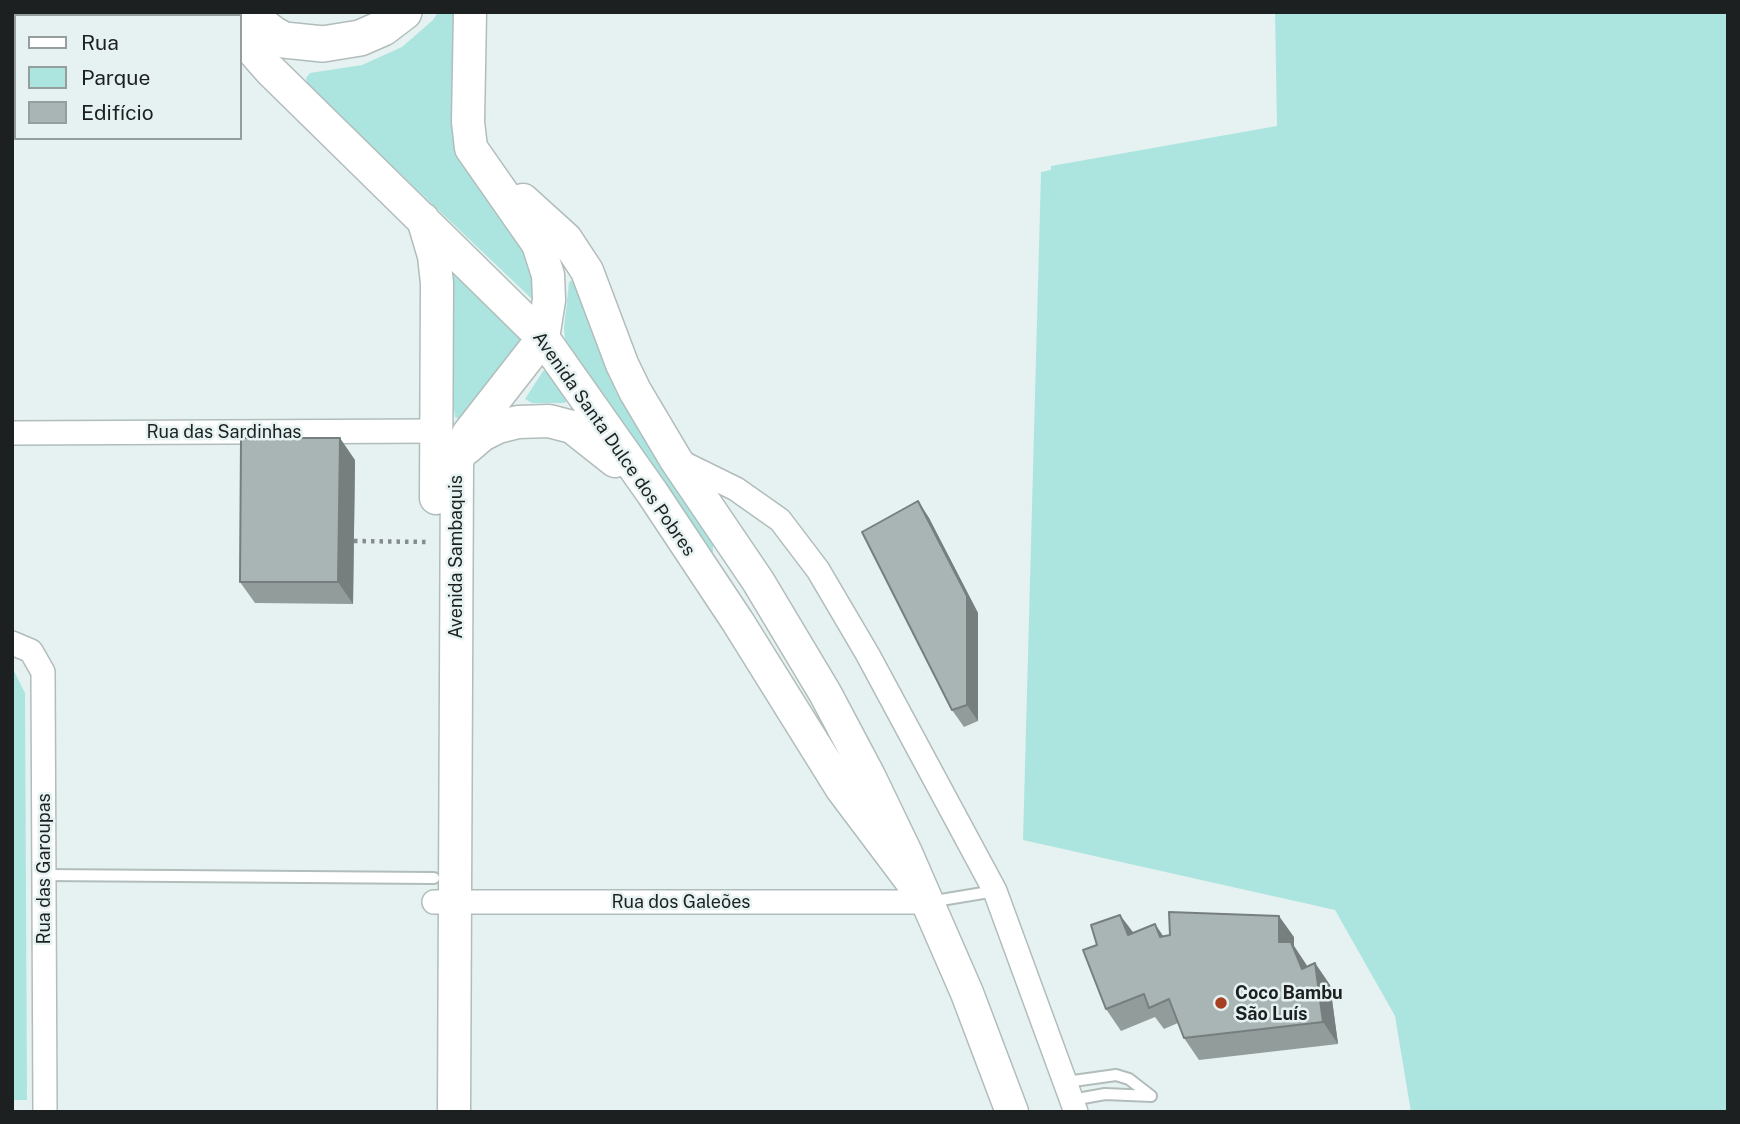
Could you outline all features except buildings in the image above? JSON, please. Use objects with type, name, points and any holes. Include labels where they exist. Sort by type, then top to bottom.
[{"type":"main road","points":[[244,12],[273,34],[296,42],[323,44],[360,38],[383,28],[404,12]]},
{"type":"main road","points":[[470,12],[468,132],[471,148],[532,234],[542,255],[549,287],[543,338]]},
{"type":"main road","name":"Avenida Santa Dulce dos Pobres","points":[[242,38],[270,70],[543,338],[653,494],[738,622],[830,771],[927,902]]},
{"type":"main road","name":"Avenida Santa Dulce dos Pobres","points":[[482,165],[558,230],[574,249],[593,282],[627,376],[676,460],[758,581],[825,693],[884,805],[967,993],[1012,1112]]},
{"type":"main road","name":"Avenida Sambaquis","points":[[422,218],[433,256],[437,283],[435,542],[441,894],[454,1112]]},
{"type":"main road","name":"Avenida Sambaquis","points":[[433,1112],[458,455],[468,434],[543,338]]},
{"type":"main road","points":[[457,472],[463,454],[471,444],[490,430],[518,422],[556,421],[582,433],[653,494]]},
{"type":"street","name":"Rua das Sardinhas","points":[[12,433],[436,431]]},
{"type":"street","points":[[676,460],[736,489],[779,520],[818,570],[868,655],[996,891],[1071,1098]]},
{"type":"street","name":"Rua das Garoupas","points":[[12,643],[31,650],[43,672],[45,1112]]},
{"type":"street","name":"Rua dos Galeões","points":[[441,894],[927,902]]},
{"type":"lane","name":"Rua dos Galeões","points":[[44,875],[441,894]]},
{"type":"lane","points":[[927,902],[996,891]]},
{"type":"lane","points":[[1116,1075],[1129,1079],[1151,1096],[1105,1094],[1071,1098],[1116,1075]]},
{"type":"path","points":[[354,541],[435,542]]},
{"type":"green space","points":[[438,12],[458,12],[454,139],[459,154],[530,260],[534,288],[532,299],[307,85],[306,78],[310,73],[362,65],[402,47],[433,20]]},
{"type":"green space","points":[[1275,12],[1728,12],[1728,1112],[1411,1112],[1395,1016],[1335,910],[1023,840],[1041,172],[1051,170],[1051,166],[1277,126]]},
{"type":"green space","points":[[461,274],[519,330],[524,343],[462,419],[455,417],[451,388],[452,278]]},
{"type":"green space","points":[[574,279],[616,392],[713,543],[713,553],[565,340],[569,282]]},
{"type":"green space","points":[[547,370],[568,398],[565,403],[532,403],[525,399],[543,371]]},
{"type":"green space","points":[[12,667],[25,693],[27,1100],[12,1100]]},
{"type":"place","name":"Coco Bambu São Luís","points":[[1221,1003]]}]
